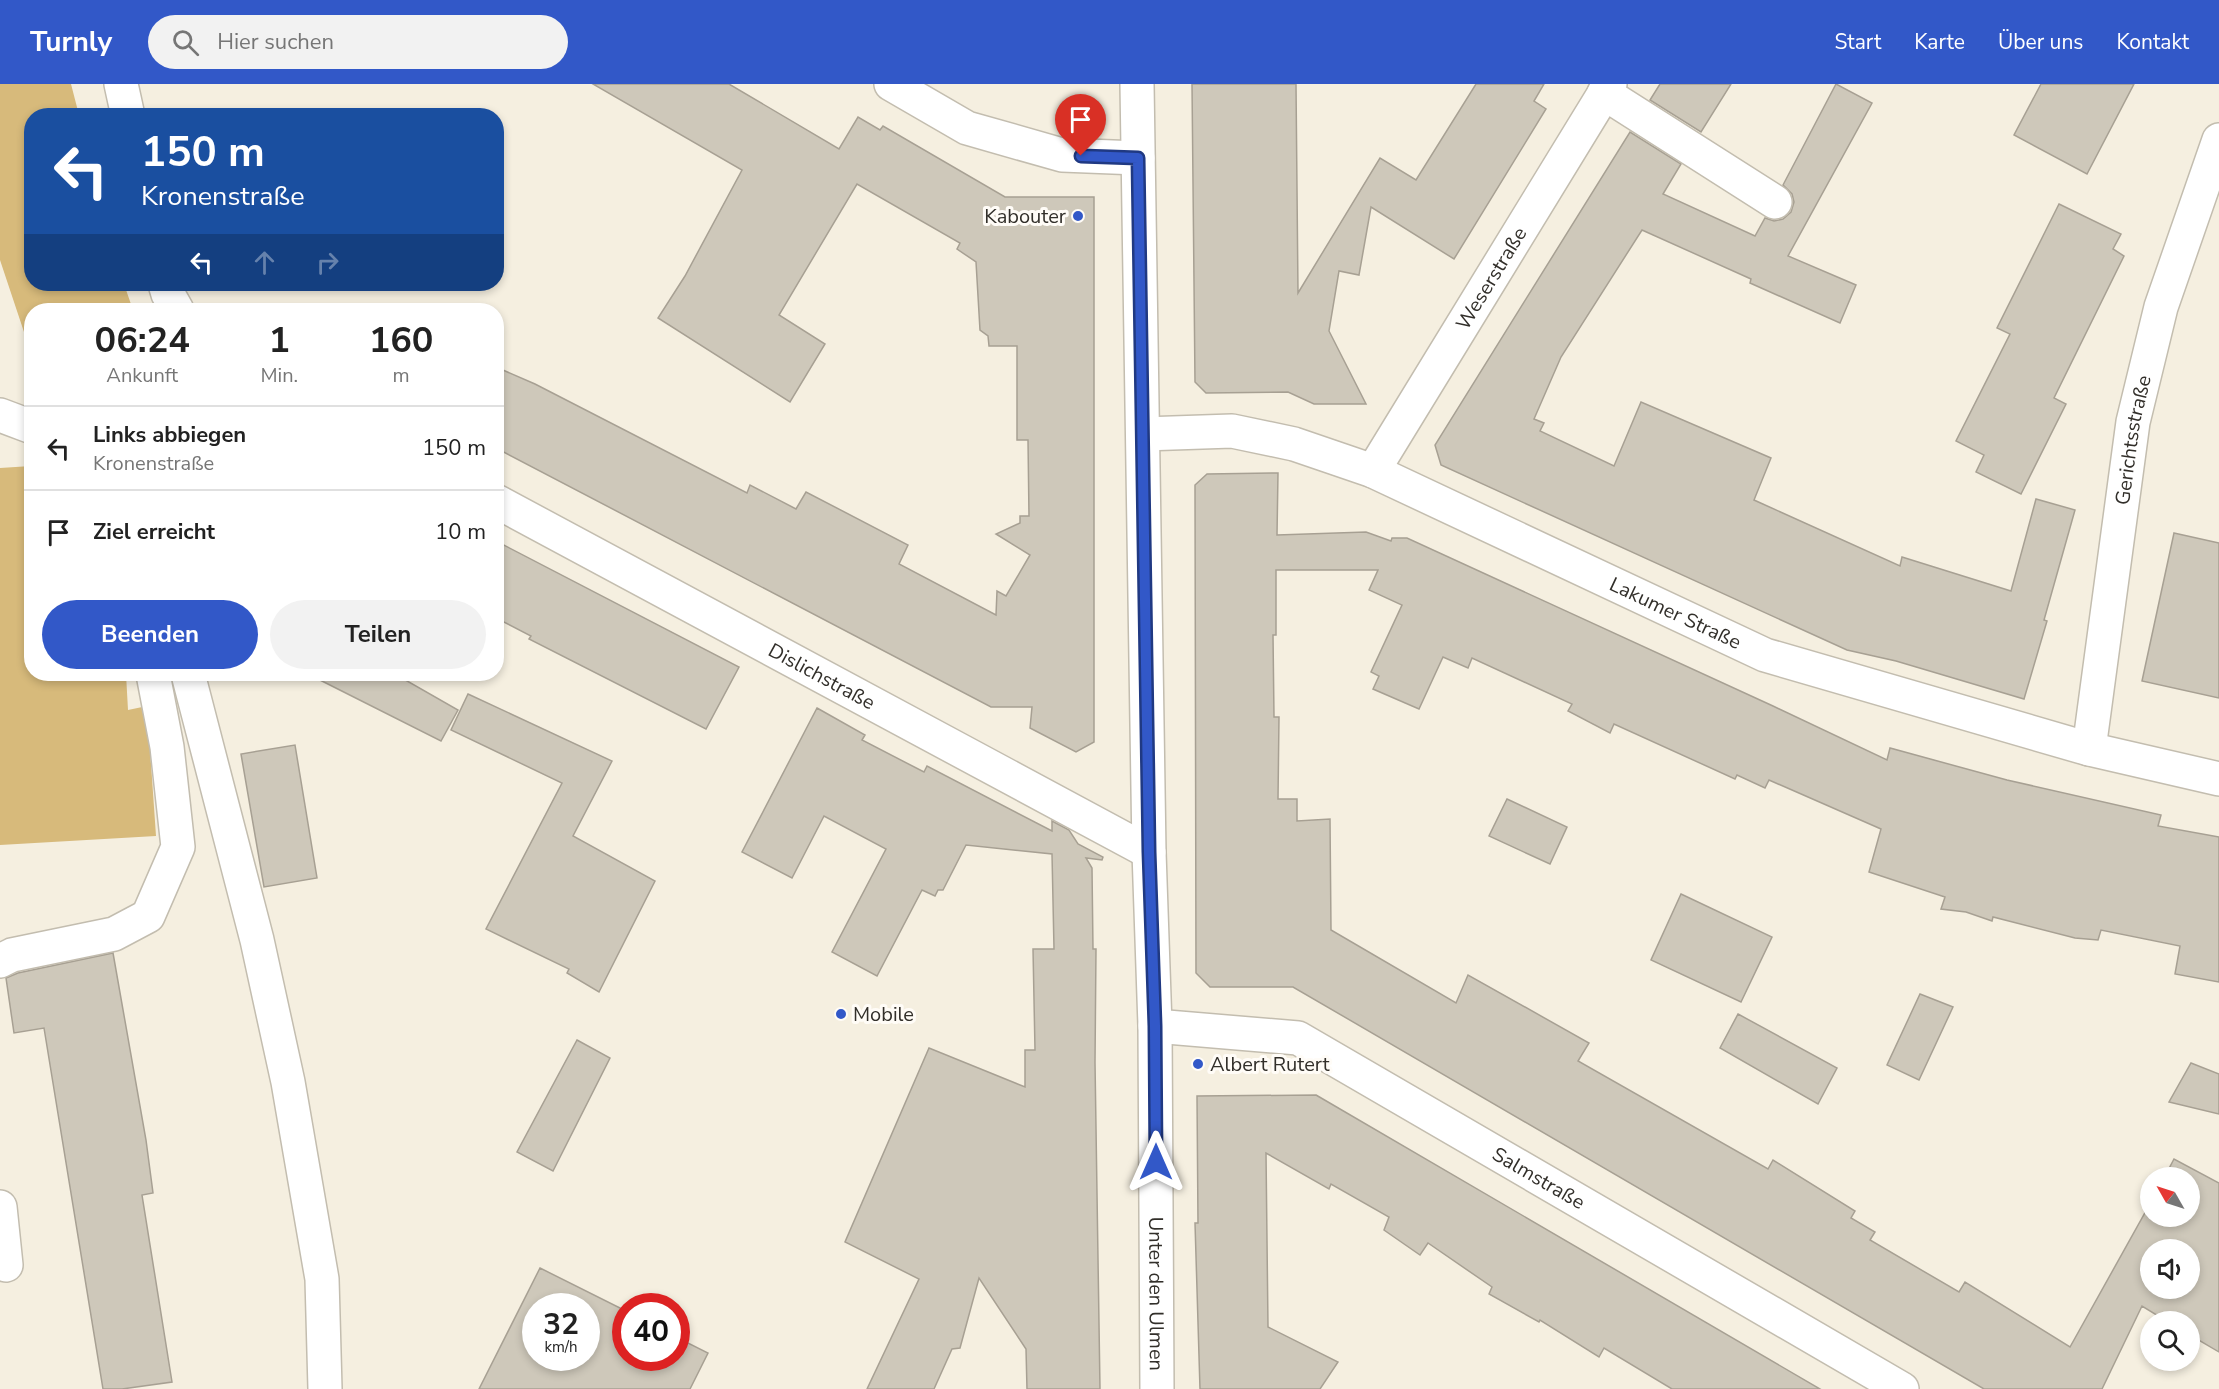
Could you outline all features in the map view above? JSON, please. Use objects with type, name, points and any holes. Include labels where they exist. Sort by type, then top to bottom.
[{"type":"street","points":[[121,84],[126,108]]},
{"type":"street","points":[[891,84],[967,128],[1062,155],[1138,158]]},
{"type":"street","name":"Unter den Ulmen","points":[[1137,84],[1149,852],[1155,1026],[1157,1389]]},
{"type":"street","points":[[1607,89],[1775,202]]},
{"type":"street","name":"Weserstraße","points":[[1373,471],[1607,89]]},
{"type":"street","name":"Gerichtsstraße","points":[[2089,749],[2133,422],[2160,307],[2219,140]]},
{"type":"street","points":[[0,415],[24,424]]},
{"type":"street","name":"Lakumer Straße","points":[[1143,434],[1232,431],[1294,444],[1373,471],[1765,655],[2089,749],[2219,779]]},
{"type":"street","name":"Dislichstraße","points":[[504,505],[1149,852]]},
{"type":"street","points":[[0,961],[12,955],[114,934],[148,916],[178,847],[167,747],[154,681]]},
{"type":"street","points":[[190,681],[257,940],[288,1082],[322,1279],[325,1389]]},
{"type":"street","name":"Salmstraße","points":[[1155,1026],[1298,1038],[1902,1389]]},
{"type":"street","points":[[0,1207],[6,1265]]},
{"type":"shaded area","points":[[0,84],[71,84],[77,108],[24,108],[24,291],[126,291],[131,303],[24,303],[24,332],[0,260]]},
{"type":"shaded area","points":[[24,466],[24,681],[126,681],[128,710],[147,706],[156,836],[0,845],[0,468]]},
{"type":"building","points":[[593,84],[729,84],[839,149],[858,117],[880,130],[883,126],[1005,197],[1094,197],[1094,742],[1076,752],[1030,728],[1032,707],[991,707],[504,452],[504,370],[535,384],[747,493],[750,485],[796,509],[806,492],[908,545],[899,564],[996,615],[997,591],[1006,596],[1030,555],[996,534],[1020,523],[1020,516],[1029,516],[1028,440],[1017,440],[1017,346],[989,346],[988,336],[980,330],[976,262],[957,249],[960,243],[857,184],[779,315],[825,344],[790,402],[658,318],[685,276],[742,170]]},
{"type":"building","points":[[1192,84],[1296,84],[1298,293],[1380,158],[1416,180],[1476,84],[1544,84],[1534,101],[1546,109],[1454,259],[1371,207],[1359,275],[1339,271],[1329,331],[1366,404],[1314,404],[1288,392],[1206,393],[1195,382]]},
{"type":"building","points":[[1660,84],[1731,84],[1701,132],[1650,100]]},
{"type":"building","points":[[1836,84],[1872,103],[1788,256],[1856,285],[1840,323],[1750,283],[1751,279],[1642,230],[1561,357],[1534,419],[1544,423],[1540,431],[1614,466],[1641,402],[1771,458],[1754,500],[1900,566],[1902,557],[2011,591],[2036,499],[2075,510],[2044,620],[2047,621],[2024,699],[1896,661],[1847,650],[1441,465],[1435,445],[1630,132],[1681,164],[1663,194],[1755,236],[1765,218],[1774,221],[1783,219],[1791,212],[1794,202],[1792,194],[1783,185]]},
{"type":"building","points":[[2041,84],[2134,84],[2087,174],[2014,135]]},
{"type":"building","points":[[2059,204],[2121,234],[2113,249],[2124,256],[2054,398],[2066,404],[2021,494],[1976,472],[1984,455],[1956,441],[2010,334],[1997,328]]},
{"type":"building","points":[[1278,473],[1277,535],[1366,532],[1391,541],[1392,538],[1407,538],[1887,760],[1890,748],[2007,780],[2161,815],[2158,826],[2219,837],[2219,982],[2175,974],[2180,946],[2101,930],[2098,940],[2075,938],[1993,917],[1992,921],[1966,912],[1941,909],[1945,897],[1869,872],[1881,829],[1769,780],[1765,788],[1737,775],[1735,779],[1614,724],[1610,733],[1568,711],[1572,704],[1472,658],[1468,668],[1443,657],[1419,709],[1373,689],[1379,676],[1371,672],[1402,605],[1369,590],[1378,570],[1276,570],[1276,635],[1273,635],[1274,717],[1279,717],[1278,799],[1297,799],[1297,821],[1330,819],[1331,930],[1456,1003],[1468,975],[1589,1043],[1578,1061],[1768,1169],[1773,1160],[1855,1211],[1851,1218],[1875,1232],[1870,1240],[1959,1292],[1965,1282],[2070,1347],[2140,1222],[2140,1227],[2200,1227],[2200,1173],[2219,1183],[2219,1352],[2200,1341],[2200,1311],[2150,1311],[2142,1306],[2102,1389],[1984,1389],[1293,987],[1210,987],[1196,973],[1195,485],[1207,474]]},
{"type":"building","points":[[2174,533],[2219,543],[2219,698],[2142,681]]},
{"type":"building","points":[[504,545],[739,667],[706,729],[529,639],[531,636],[504,622]]},
{"type":"building","points":[[322,681],[407,681],[458,710],[441,741]]},
{"type":"building","points":[[468,694],[612,761],[573,836],[655,881],[599,992],[567,973],[569,969],[486,929],[562,783],[451,730]]},
{"type":"building","points":[[817,708],[865,735],[862,740],[924,772],[927,766],[1052,831],[1052,821],[1069,830],[1078,844],[1103,857],[1102,860],[1086,858],[1092,868],[1093,949],[1096,949],[1095,1062],[1100,1389],[1027,1389],[1026,1349],[979,1278],[960,1348],[952,1349],[934,1389],[867,1389],[919,1279],[845,1242],[929,1048],[1025,1087],[1025,1050],[1035,1050],[1033,949],[1054,949],[1052,854],[966,845],[943,890],[938,890],[935,896],[922,890],[877,976],[832,952],[886,849],[824,816],[792,878],[742,852]]},
{"type":"building","points":[[295,745],[317,878],[264,887],[241,754]]},
{"type":"building","points":[[1507,799],[1567,827],[1550,864],[1489,836]]},
{"type":"building","points":[[1681,894],[1772,937],[1741,1002],[1651,960]]},
{"type":"building","points":[[113,953],[146,1140],[153,1193],[142,1195],[172,1382],[122,1389],[103,1389],[44,1028],[14,1033],[6,978],[18,973]]},
{"type":"building","points":[[1920,994],[1953,1007],[1919,1080],[1887,1065]]},
{"type":"building","points":[[1738,1014],[1837,1068],[1818,1104],[1720,1048]]},
{"type":"building","points":[[577,1040],[610,1058],[553,1171],[517,1152]]},
{"type":"building","points":[[2191,1063],[2219,1074],[2219,1114],[2169,1102]]},
{"type":"building","points":[[1316,1095],[1820,1389],[1672,1389],[1604,1348],[1599,1357],[1540,1320],[1539,1322],[1489,1294],[1492,1287],[1428,1243],[1420,1255],[1384,1230],[1389,1217],[1331,1184],[1329,1189],[1266,1153],[1268,1327],[1338,1362],[1320,1389],[1200,1389],[1195,1223],[1198,1223],[1197,1096]]},
{"type":"building","points":[[2174,1159],[2189,1167],[2170,1167]]},
{"type":"building","points":[[540,1268],[590,1293],[527,1293]]},
{"type":"building","points":[[600,1298],[612,1304],[612,1371],[690,1371],[690,1344],[708,1353],[690,1389],[479,1389],[522,1304],[522,1371],[600,1371]]},
{"type":"place","name":"Kabouter","points":[[1078,216]]},
{"type":"place","name":"Mobile","points":[[841,1014]]},
{"type":"place","name":"Albert Rutert","points":[[1198,1064]]},
{"type":"route","points":[[1081,156],[1138,158],[1156,1162]]}]
